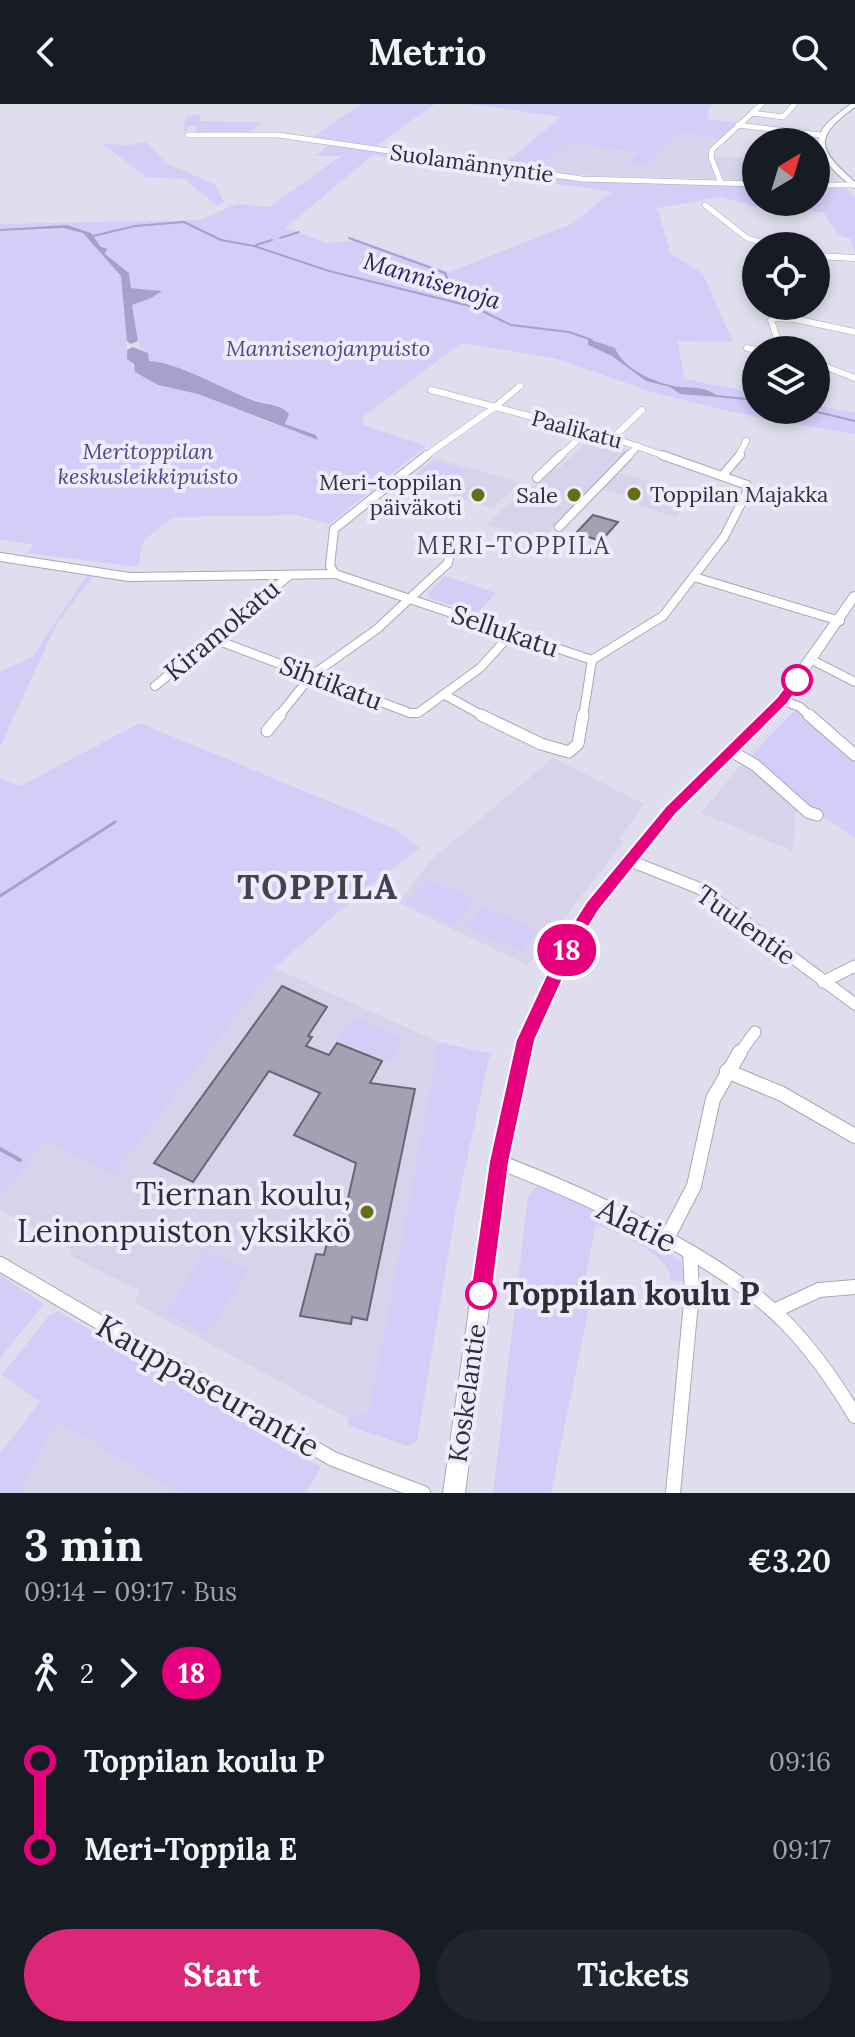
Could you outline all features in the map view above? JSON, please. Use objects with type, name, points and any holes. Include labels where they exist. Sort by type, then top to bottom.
[{"type":"main road","points":[[826,128],[855,104]]},
{"type":"main road","points":[[830,160],[855,185]]},
{"type":"main road","name":"Koskelantie","points":[[454,1493],[499,1162],[525,1040],[573,937],[628,860],[671,810],[782,700],[840,621],[855,595]]},
{"type":"street","points":[[721,183],[711,157],[712,150],[762,104]]},
{"type":"street","points":[[752,113],[783,117],[794,105]]},
{"type":"street","points":[[738,125],[763,128]]},
{"type":"street","name":"Suolamännyntie","points":[[188,135],[278,135],[582,179],[742,184]]},
{"type":"street","points":[[830,185],[855,185]]},
{"type":"street","points":[[705,205],[742,234]]},
{"type":"street","points":[[830,257],[855,258]]},
{"type":"street","points":[[800,320],[855,332]]},
{"type":"street","points":[[830,368],[855,378]]},
{"type":"street","points":[[431,390],[495,407],[520,386]]},
{"type":"street","name":"Paalikatu","points":[[335,574],[330,566],[334,529],[427,455],[495,407],[613,438],[723,475]]},
{"type":"street","points":[[613,438],[642,410]]},
{"type":"street","points":[[537,478],[587,431]]},
{"type":"street","points":[[746,441],[742,453],[723,475],[744,483],[747,492],[724,537],[694,577],[840,621]]},
{"type":"street","points":[[559,527],[638,446]]},
{"type":"street","name":"Sellukatu","points":[[0,557],[117,576],[335,574],[592,660],[653,625],[694,577]]},
{"type":"street","points":[[267,731],[311,676],[377,629],[448,563],[449,557]]},
{"type":"street","name":"Kiramokatu","points":[[155,686],[290,575]]},
{"type":"street","name":"Sihtikatu","points":[[214,639],[410,713],[425,710],[480,668],[512,633]]},
{"type":"street","points":[[445,695],[559,751],[569,752],[578,744],[592,660]]},
{"type":"street","points":[[812,660],[855,682]]},
{"type":"street","points":[[782,700],[800,707],[855,755]]},
{"type":"street","points":[[731,751],[755,765],[808,812],[817,815]]},
{"type":"street","name":"Tuulentie","points":[[628,860],[701,889],[855,1004]]},
{"type":"street","points":[[823,982],[855,966]]},
{"type":"street","points":[[666,1240],[694,1186],[713,1099],[727,1071],[755,1032]]},
{"type":"street","points":[[727,1071],[782,1094],[855,1136]]},
{"type":"street","name":"Alatie","points":[[499,1162],[560,1187],[733,1277],[774,1311],[832,1374],[855,1416]]},
{"type":"street","points":[[673,1493],[692,1292],[690,1252]]},
{"type":"street","name":"Kauppaseurantie","points":[[0,1264],[333,1459],[423,1493]]},
{"type":"street","points":[[774,1311],[819,1290],[855,1287]]},
{"type":"shaded area","points":[[679,132],[718,139],[708,149],[708,157],[742,158],[742,180],[597,176],[535,171],[569,143],[638,154],[630,162],[653,156]]},
{"type":"shaded area","points":[[67,225],[91,233],[101,247],[107,248],[105,254],[129,273],[131,288],[162,291],[132,305],[138,341],[131,344],[127,341],[121,276],[83,233],[63,228],[0,231]]},
{"type":"shaded area","points":[[588,339],[615,348],[626,363],[653,380],[705,390],[719,397],[680,394],[670,387],[646,381],[612,356],[588,345]]},
{"type":"shaded area","points":[[133,347],[148,353],[149,361],[173,366],[255,401],[282,408],[289,414],[285,424],[316,435],[318,440],[198,394],[158,385],[135,372],[134,364],[127,359],[127,350]]},
{"type":"shaded area","points":[[597,439],[625,448],[627,452],[540,541],[487,525],[528,486],[532,487],[553,468],[558,469],[588,440]]},
{"type":"shaded area","name":"Meri-toppilan päiväkoti","points":[[435,458],[520,482],[492,508],[406,482]]},
{"type":"shaded area","points":[[617,472],[676,489],[686,500],[677,517],[638,505],[641,501],[601,489]]},
{"type":"shaded area","points":[[553,758],[644,804],[619,839],[623,842],[527,965],[399,903],[430,861]]},
{"type":"shaded area","points":[[749,765],[799,810],[795,815],[793,851],[701,813],[740,766]]},
{"type":"shaded area","points":[[274,968],[439,1042],[369,1412],[347,1418],[135,1303],[140,1291],[69,1255],[72,1250],[0,1210],[0,1198],[46,1141],[116,1173]]},
{"type":"shaded area","points":[[45,1406],[182,1493],[0,1493]]},
{"type":"green space","points":[[361,104],[435,104],[376,146],[313,137]]},
{"type":"green space","points":[[471,104],[712,104],[706,119],[737,123],[718,139],[679,132],[647,165],[629,163],[637,153],[569,143],[535,171],[503,165],[561,117]]},
{"type":"green space","points":[[200,114],[200,121],[262,122],[250,132],[195,133],[197,126],[189,126],[187,131],[183,131],[186,117]]},
{"type":"green space","points":[[146,142],[167,164],[215,184],[224,202],[216,205],[186,179],[146,177],[102,144]]},
{"type":"green space","points":[[329,144],[573,181],[742,185],[742,203],[721,197],[657,208],[671,254],[703,274],[733,342],[678,341],[684,379],[742,390],[742,414],[658,394],[554,358],[462,343],[362,417],[363,425],[426,446],[329,524],[296,515],[174,517],[144,540],[137,567],[27,553],[33,546],[31,544],[0,540],[0,231],[74,229],[83,233],[121,276],[128,331],[126,352],[136,372],[158,385],[198,394],[319,439],[316,435],[285,424],[289,416],[282,407],[228,392],[166,363],[148,361],[148,353],[140,348],[132,305],[151,298],[159,290],[131,288],[129,273],[104,254],[107,248],[96,242],[91,233],[67,225],[0,229],[0,224],[199,220],[237,204],[269,207],[341,156],[316,156]],"holes":[[[373,155],[612,192],[572,224],[449,272],[359,240],[327,243],[285,228]]]},
{"type":"green space","points":[[830,187],[844,187],[855,197],[855,254],[851,239],[838,235],[826,216],[830,216]]},
{"type":"green space","points":[[830,408],[855,413],[855,434],[794,424],[830,424]]},
{"type":"green space","points":[[435,461],[467,471],[457,480],[446,477],[438,483],[414,477]]},
{"type":"green space","points":[[87,575],[93,576],[57,623],[0,747],[0,672],[32,657]]},
{"type":"green space","points":[[445,576],[496,593],[477,614],[430,598],[428,593]]},
{"type":"green space","points":[[794,711],[799,711],[855,759],[855,838],[805,804],[751,756]]},
{"type":"green space","points":[[140,723],[393,828],[420,848],[365,889],[274,968],[115,1174],[46,1141],[0,1198],[0,778],[20,786]]},
{"type":"green space","points":[[427,879],[475,899],[455,926],[406,904]]},
{"type":"green space","points":[[483,907],[537,929],[522,952],[467,928]]},
{"type":"green space","points":[[353,1017],[405,1038],[390,1062],[338,1040]]},
{"type":"green space","points":[[439,1042],[490,1054],[456,1209],[417,1441],[407,1446],[349,1426],[347,1418],[369,1412]]},
{"type":"green space","points":[[537,1186],[559,1192],[667,1250],[681,1262],[684,1279],[682,1282],[670,1280],[669,1271],[653,1254],[596,1224],[582,1295],[591,1298],[551,1493],[493,1493],[528,1196]]},
{"type":"green space","points":[[206,1251],[247,1271],[208,1334],[166,1313]]},
{"type":"green space","points":[[0,1275],[44,1304],[0,1358]]},
{"type":"green space","points":[[58,1311],[321,1467],[306,1493],[180,1493],[61,1424],[55,1426],[21,1489],[25,1493],[0,1493],[0,1453],[40,1402],[2,1375],[48,1317]]},
{"type":"building","points":[[593,515],[618,522],[601,541],[576,533]]},
{"type":"building","points":[[282,986],[327,1007],[308,1036],[312,1037],[306,1046],[329,1055],[337,1043],[382,1061],[370,1083],[415,1089],[367,1320],[352,1317],[351,1324],[300,1316],[316,1254],[324,1255],[332,1223],[342,1225],[356,1163],[294,1135],[320,1093],[269,1071],[193,1182],[154,1163]]},
{"type":"waterway","name":"Mannisenoja","points":[[93,236],[135,226],[184,222],[221,240],[254,246],[329,271],[456,302]]},
{"type":"waterway","points":[[280,238],[299,232]]},
{"type":"waterway","points":[[349,238],[445,273],[450,285]]},
{"type":"waterway","points":[[256,245],[272,240]]},
{"type":"waterway","points":[[452,290],[456,302]]},
{"type":"waterway","name":"Mannisenoja","points":[[456,302],[474,307],[511,325],[569,332],[592,340]]},
{"type":"waterway","name":"Mannisenoja","points":[[716,396],[742,399]]},
{"type":"waterway","name":"Mannisenoja","points":[[830,415],[855,421]]},
{"type":"waterway","points":[[0,896],[115,822]]},
{"type":"waterway","points":[[0,1149],[20,1160]]},
{"type":"bus line","name":"18","points":[[481,1294],[499,1162],[525,1040],[573,937],[593,905],[671,810],[782,700],[797,680]]},
{"type":"place","name":"Toppilan Majakka","points":[[634,494]]},
{"type":"place","name":"Meri-toppilan päiväkoti","points":[[478,495]]},
{"type":"place","name":"Sale","points":[[574,495]]},
{"type":"place","name":"Tiernan koulu, Leinonpuiston yksikkö","points":[[367,1212]]},
{"type":"place","name":"Toppilan koulu P","points":[[481,1294]]},
{"type":"district","name":"MERI-TOPPILA","points":[[514,546]]},
{"type":"district","name":"TOPPILA","points":[[318,887]]},
{"type":"park label","name":"Mannisenojanpuisto","points":[[328,348]]},
{"type":"park label","name":"Meritoppilan keskusleikkipuisto","points":[[148,464]]}]
